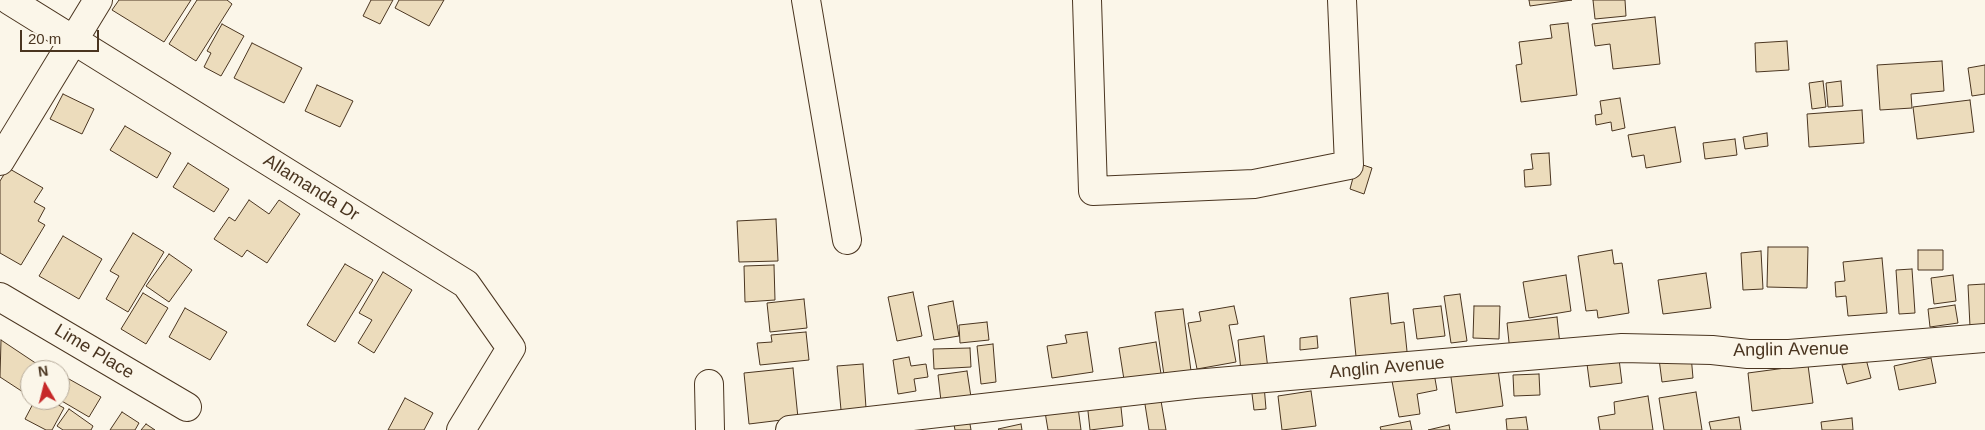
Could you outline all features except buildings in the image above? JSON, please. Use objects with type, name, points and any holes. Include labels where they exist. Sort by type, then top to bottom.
[{"type":"street","name":"Allamanda Dr","points":[[8,0],[466,284],[511,348],[461,430]]},
{"type":"street","points":[[0,161],[98,0]]},
{"type":"street","points":[[806,0],[847,240]]},
{"type":"street","points":[[1087,0],[1092,191],[1254,184],[1349,165],[1342,0]]},
{"type":"street","name":"Lime Place","points":[[0,297],[187,407]]},
{"type":"street","name":"Anglin Avenue","points":[[790,430],[1194,384],[1622,348],[1789,354],[1985,338]]},
{"type":"street","points":[[709,384],[710,430]]}]
